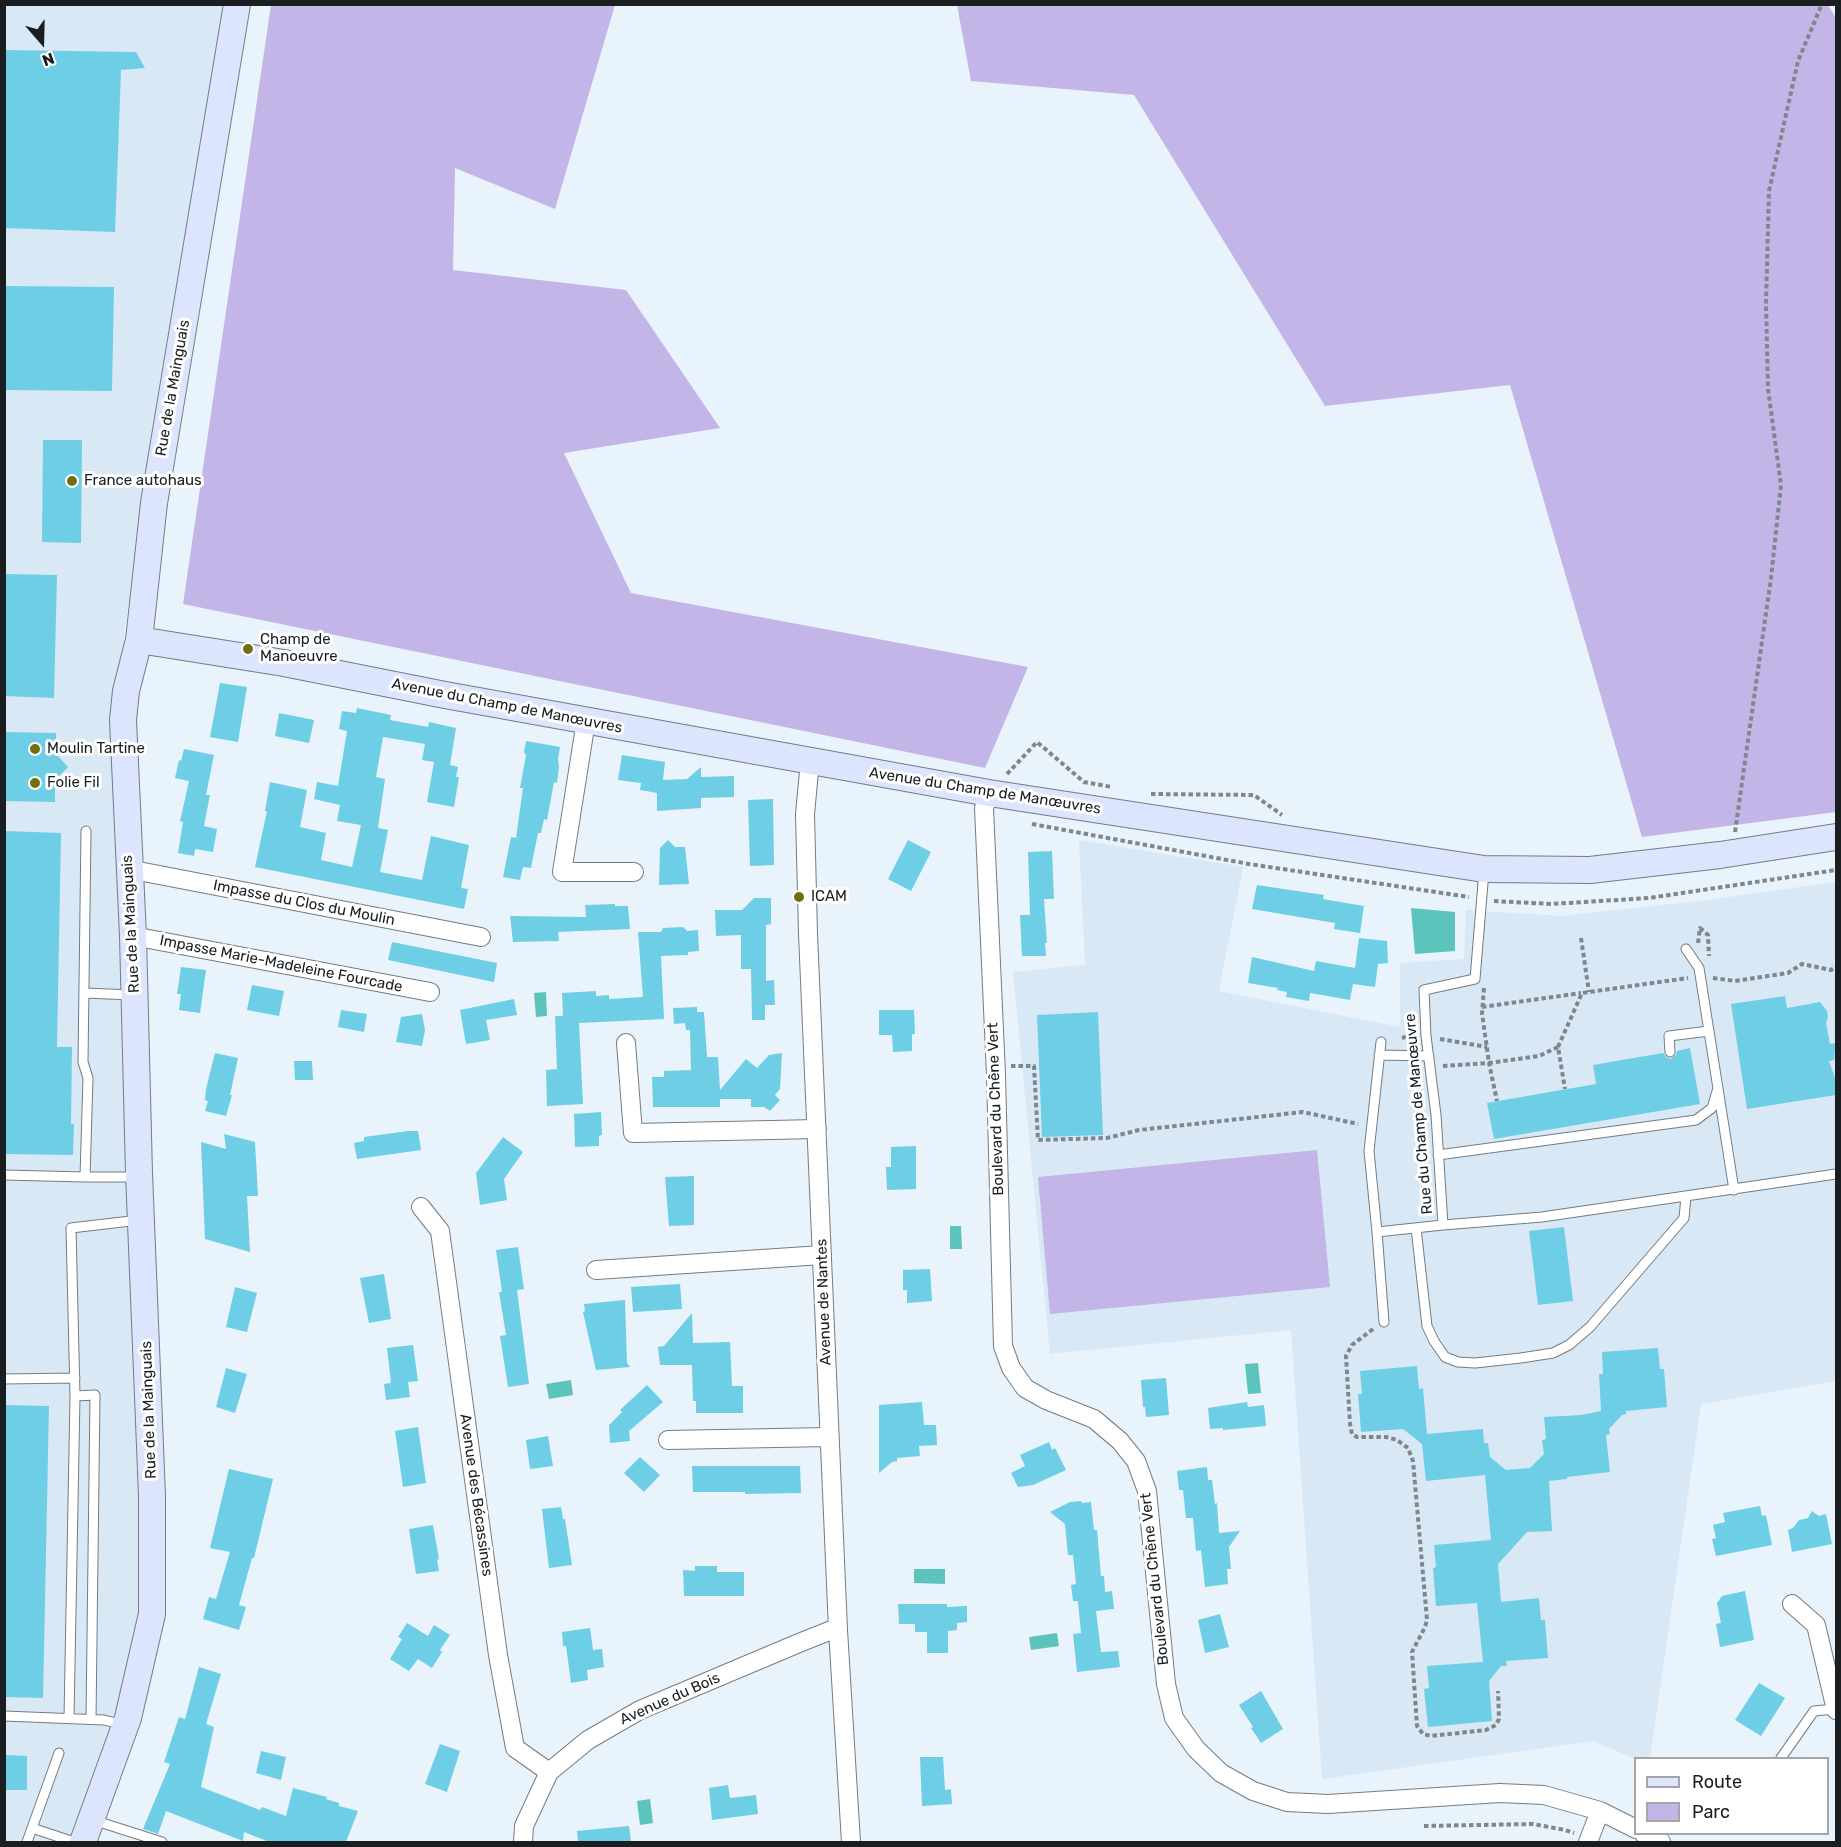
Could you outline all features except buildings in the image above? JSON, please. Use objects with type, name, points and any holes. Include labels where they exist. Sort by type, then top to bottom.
[{"type":"street","name":"Rue de la Mainguais","points":[[88,1831],[125,1725],[152,1614],[152,1496],[133,936],[128,869],[123,720],[126,691],[139,640],[154,503],[237,4]]},
{"type":"street","name":"Avenue du Champ de Manœuvres","points":[[139,640],[284,663],[586,721],[989,793],[1484,869],[1590,870],[1720,855],[1836,837]]},
{"type":"street","points":[[586,721],[562,872],[634,872]]},
{"type":"street","name":"Avenue de Nantes","points":[[810,762],[806,826],[808,934],[838,1630],[851,1842]]},
{"type":"street","name":"Boulevard du Chêne Vert","points":[[989,793],[984,808],[996,1066],[1003,1346],[1011,1368],[1025,1388],[1046,1400],[1094,1419],[1120,1441],[1136,1461],[1147,1491],[1166,1684],[1174,1718],[1196,1749],[1221,1773],[1253,1791],[1287,1802],[1328,1804],[1500,1792],[1544,1795],[1600,1811],[1634,1828]]},
{"type":"street","name":"Impasse du Clos du Moulin","points":[[128,869],[480,937]]},
{"type":"street","name":"Impasse Marie-Madeleine Fourcade","points":[[133,936],[430,992]]},
{"type":"street","points":[[626,1042],[633,1133],[817,1129]]},
{"type":"street","name":"Avenue des Bécassines","points":[[421,1208],[440,1231],[498,1654],[515,1748],[549,1772]]},
{"type":"street","points":[[596,1270],[822,1255]]},
{"type":"street","points":[[668,1440],[829,1437]]},
{"type":"street","points":[[1792,1604],[1816,1625],[1836,1710]]},
{"type":"street","name":"Avenue du Bois","points":[[522,1842],[524,1826],[549,1772],[588,1740],[640,1710],[829,1631],[838,1630]]},
{"type":"street","points":[[1589,1841],[1600,1811]]},
{"type":"lane","points":[[85,1176],[88,1078],[83,1062],[86,831]]},
{"type":"lane","name":"Rue du Champ de Manœuvre","points":[[1484,869],[1475,979],[1424,990],[1443,1225],[1542,1217],[1734,1191],[1836,1174]]},
{"type":"lane","points":[[1686,949],[1699,968],[1734,1191]]},
{"type":"lane","points":[[84,993],[134,995]]},
{"type":"lane","points":[[1670,1052],[1668,1036],[1709,1031]]},
{"type":"lane","points":[[1381,1042],[1369,1151],[1384,1322]]},
{"type":"lane","points":[[1379,1055],[1429,1056]]},
{"type":"lane","points":[[1438,1155],[1696,1120],[1712,1108],[1718,1088]]},
{"type":"lane","points":[[4,1175],[140,1177]]},
{"type":"lane","name":"Rue du Champ de Manœuvre","points":[[1416,1228],[1427,1326],[1445,1357],[1458,1362],[1475,1363],[1521,1358],[1553,1353],[1569,1345],[1590,1327],[1683,1218],[1686,1197]]},
{"type":"lane","points":[[69,1718],[75,1396],[71,1228],[141,1219]]},
{"type":"lane","points":[[1377,1232],[1443,1225]]},
{"type":"lane","points":[[4,1380],[75,1378]]},
{"type":"lane","points":[[75,1396],[95,1395],[91,1719]]},
{"type":"lane","points":[[1782,1757],[1814,1711],[1836,1710]]},
{"type":"lane","points":[[4,1716],[91,1719],[125,1725]]},
{"type":"lane","points":[[27,1842],[59,1753]]},
{"type":"lane","points":[[32,1828],[74,1842]]},
{"type":"lane","points":[[88,1831],[162,1842]]},
{"type":"path","points":[[1734,839],[1771,578],[1781,485],[1768,389],[1766,303],[1769,191],[1798,60],[1822,4]]},
{"type":"path","points":[[989,793],[1037,742],[1084,782],[1116,788]]},
{"type":"path","points":[[1148,794],[1254,795],[1286,818]]},
{"type":"path","points":[[1494,911],[1495,901]]},
{"type":"path","points":[[1581,938],[1589,992]]},
{"type":"path","points":[[1707,978],[1736,981],[1788,973],[1802,964],[1831,970],[1836,967]]},
{"type":"path","points":[[1482,1008],[1696,976]]},
{"type":"path","points":[[1485,977],[1482,1008],[1489,1063],[1497,1101]]},
{"type":"path","points":[[1565,1089],[1558,1047],[1582,993]]},
{"type":"path","points":[[1402,1038],[1415,1035],[1426,1036],[1487,1047]]},
{"type":"path","points":[[1489,1063],[1539,1056],[1558,1047]]},
{"type":"path","points":[[996,1066],[1034,1066],[1038,1140],[1107,1138],[1139,1130],[1303,1112],[1349,1123],[1371,1125]]},
{"type":"path","points":[[1384,1322],[1361,1336],[1346,1356],[1350,1424],[1352,1434],[1357,1437],[1386,1437],[1397,1440],[1407,1448],[1413,1461],[1427,1620],[1412,1652],[1417,1726],[1423,1734],[1431,1736],[1486,1730],[1496,1725],[1499,1719],[1498,1690]]},
{"type":"path","points":[[1424,1826],[1533,1824],[1565,1830],[1589,1841]]},
{"type":"shaded area","points":[[5,5],[225,5],[124,632],[149,1661],[84,1842],[5,1842]]},
{"type":"shaded area","points":[[1079,840],[1243,867],[1219,991],[1400,1027],[1400,963],[1464,959],[1466,910],[1561,916],[1700,901],[1836,882],[1836,1381],[1701,1404],[1650,1757],[1634,1759],[1594,1741],[1322,1779],[1291,1330],[1050,1354],[1013,972],[1085,965]]},
{"type":"shaded area","points":[[1411,908],[1455,912],[1455,951],[1415,954]]},
{"type":"shaded area","points":[[546,992],[547,1016],[536,1017],[534,993]]},
{"type":"shaded area","points":[[950,1226],[961,1226],[962,1249],[950,1249]]},
{"type":"shaded area","points":[[1258,1363],[1261,1393],[1248,1394],[1245,1364]]},
{"type":"shaded area","points":[[571,1380],[573,1395],[549,1399],[546,1384]]},
{"type":"shaded area","points":[[914,1569],[945,1569],[945,1584],[914,1583]]},
{"type":"shaded area","points":[[1057,1633],[1059,1646],[1031,1650],[1029,1637]]},
{"type":"shaded area","points":[[650,1799],[653,1823],[640,1825],[637,1801]]},
{"type":"green space","points":[[271,5],[615,5],[555,209],[455,168],[453,270],[626,290],[720,428],[564,453],[631,593],[1028,667],[985,768],[183,604]]},
{"type":"green space","points":[[957,5],[1828,5],[1836,18],[1836,812],[1642,837],[1510,385],[1325,406],[1134,95],[971,81]]},
{"type":"green space","points":[[1317,1150],[1330,1287],[1050,1314],[1038,1177]]},
{"type":"place","name":"France autohaus","points":[[72,481]]},
{"type":"place","name":"Champ de Manoeuvre","points":[[248,649]]},
{"type":"place","name":"Moulin Tartine","points":[[35,749]]},
{"type":"place","name":"Folie Fil","points":[[35,783]]},
{"type":"place","name":"ICAM","points":[[799,897]]}]
